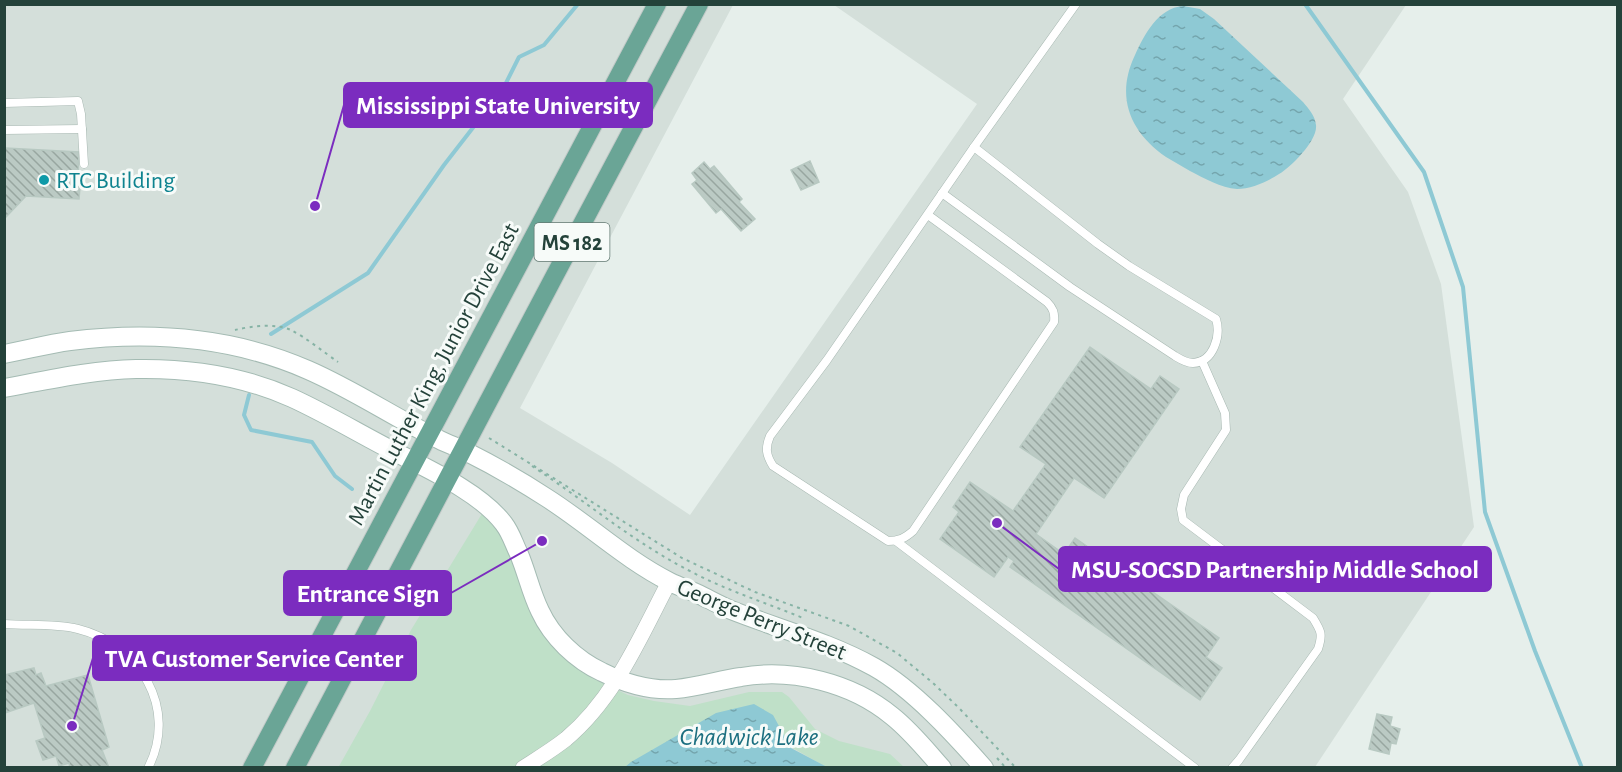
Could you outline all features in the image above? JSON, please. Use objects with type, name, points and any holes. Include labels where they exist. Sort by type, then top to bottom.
[{"type":"main road","name":"Martin Luther King, Junior Drive East","points":[[252,768],[657,4]]},
{"type":"main road","name":"MS 182","points":[[296,768],[699,4]]},
{"type":"street","name":"George Perry Street","points":[[4,354],[100,338],[153,336],[196,339],[272,356],[291,363],[346,389],[440,440],[464,450],[547,498],[669,582],[729,609],[837,648],[876,668],[897,682],[987,759]]},
{"type":"street","name":"George Perry Street","points":[[4,388],[80,374],[134,369],[180,370],[224,376],[292,398],[415,462],[486,505],[508,529],[540,611],[549,627],[564,645],[586,664],[618,679],[646,688],[676,689],[744,676],[780,674],[830,684],[856,694],[882,709],[904,727],[942,768]]},
{"type":"street","points":[[523,768],[564,740],[599,705],[618,679],[669,582]]},
{"type":"lane","points":[[928,215],[1047,302],[1052,307],[1054,322],[913,531],[906,538],[888,541],[773,466],[768,459],[766,448],[770,436],[827,360],[974,147],[1076,4]]},
{"type":"lane","points":[[4,103],[78,101],[84,164]]},
{"type":"lane","points":[[4,130],[82,129]]},
{"type":"lane","points":[[942,193],[1070,287],[1175,356],[1192,363],[1202,360],[1212,352],[1218,340],[1219,327],[1216,319],[1129,266],[1098,244],[974,147]]},
{"type":"lane","points":[[1202,360],[1225,413],[1226,430],[1184,495],[1181,509],[1183,520],[1313,618],[1322,637],[1318,649],[1232,768]]},
{"type":"lane","points":[[896,541],[1195,768]]},
{"type":"lane","points":[[4,624],[44,624],[77,628],[102,636],[123,650],[145,675],[157,701],[159,726],[154,756],[148,768]]},
{"type":"path","points":[[233,330],[264,326],[291,330],[338,362]]},
{"type":"path","points":[[806,619],[728,589],[688,570],[637,541],[549,477],[489,438],[682,558],[755,592],[849,626],[897,653],[959,708],[1016,768]]},
{"type":"path","points":[[987,759],[1006,768]]},
{"type":"shaded area","points":[[4,5],[733,5],[520,408],[612,463],[690,515],[977,104],[834,5],[1406,5],[1343,99],[1408,192],[1441,284],[1474,527],[1315,767],[5,767]]},
{"type":"green space","points":[[483,512],[500,534],[567,659],[592,678],[628,695],[690,706],[749,692],[782,692],[789,697],[815,729],[839,741],[890,754],[904,767],[826,767],[791,747],[782,733],[629,767],[338,768],[411,630]]},
{"type":"water","points":[[1183,6],[1200,9],[1214,19],[1303,102],[1313,116],[1315,131],[1303,152],[1290,166],[1264,182],[1237,189],[1213,182],[1166,157],[1143,136],[1135,125],[1127,99],[1126,85],[1135,55],[1148,31],[1159,17],[1174,8]]},
{"type":"water","name":"Chadwick Lake","points":[[754,704],[773,715],[791,748],[827,767],[625,767],[716,713]]},
{"type":"building","name":"RTC Building","points":[[5,148],[79,152],[78,176],[83,176],[83,184],[80,187],[79,199],[26,196],[4,219]]},
{"type":"building","points":[[810,161],[819,182],[801,190],[791,170]]},
{"type":"building","points":[[704,162],[710,169],[714,166],[742,199],[739,202],[755,219],[741,231],[721,209],[716,213],[692,184],[697,180],[692,173]]},
{"type":"building","points":[[1090,347],[1151,389],[1160,376],[1179,389],[1104,498],[1074,478],[1036,534],[1064,554],[1075,538],[1219,638],[1206,657],[1222,668],[1200,700],[1010,567],[1014,561],[1008,557],[994,577],[940,539],[959,512],[953,507],[970,482],[1013,511],[1046,464],[1020,447]]},
{"type":"building","points":[[34,668],[36,675],[41,673],[46,686],[88,675],[109,747],[102,750],[109,768],[70,768],[69,763],[59,766],[56,756],[43,760],[36,741],[45,738],[34,703],[5,713],[4,675]]},
{"type":"building","points":[[1377,714],[1392,717],[1390,726],[1400,729],[1396,744],[1391,743],[1389,754],[1369,749]]},
{"type":"waterway","points":[[271,334],[368,273],[444,165],[503,89],[519,57],[544,45],[578,4]]},
{"type":"waterway","points":[[1305,4],[1424,172],[1463,287],[1485,512],[1535,651],[1582,768]]},
{"type":"waterway","points":[[249,395],[244,415],[251,430],[312,442],[335,476],[352,489]]},
{"type":"place","name":"RTC Building","points":[[44,180]]},
{"type":"place","name":"Mississippi State University","points":[[315,206]]},
{"type":"place","name":"MSU-SOCSD Partnership Middle School","points":[[997,523]]},
{"type":"place","name":"Entrance Sign","points":[[542,541]]},
{"type":"place","name":"TVA Customer Service Center","points":[[72,726]]}]
